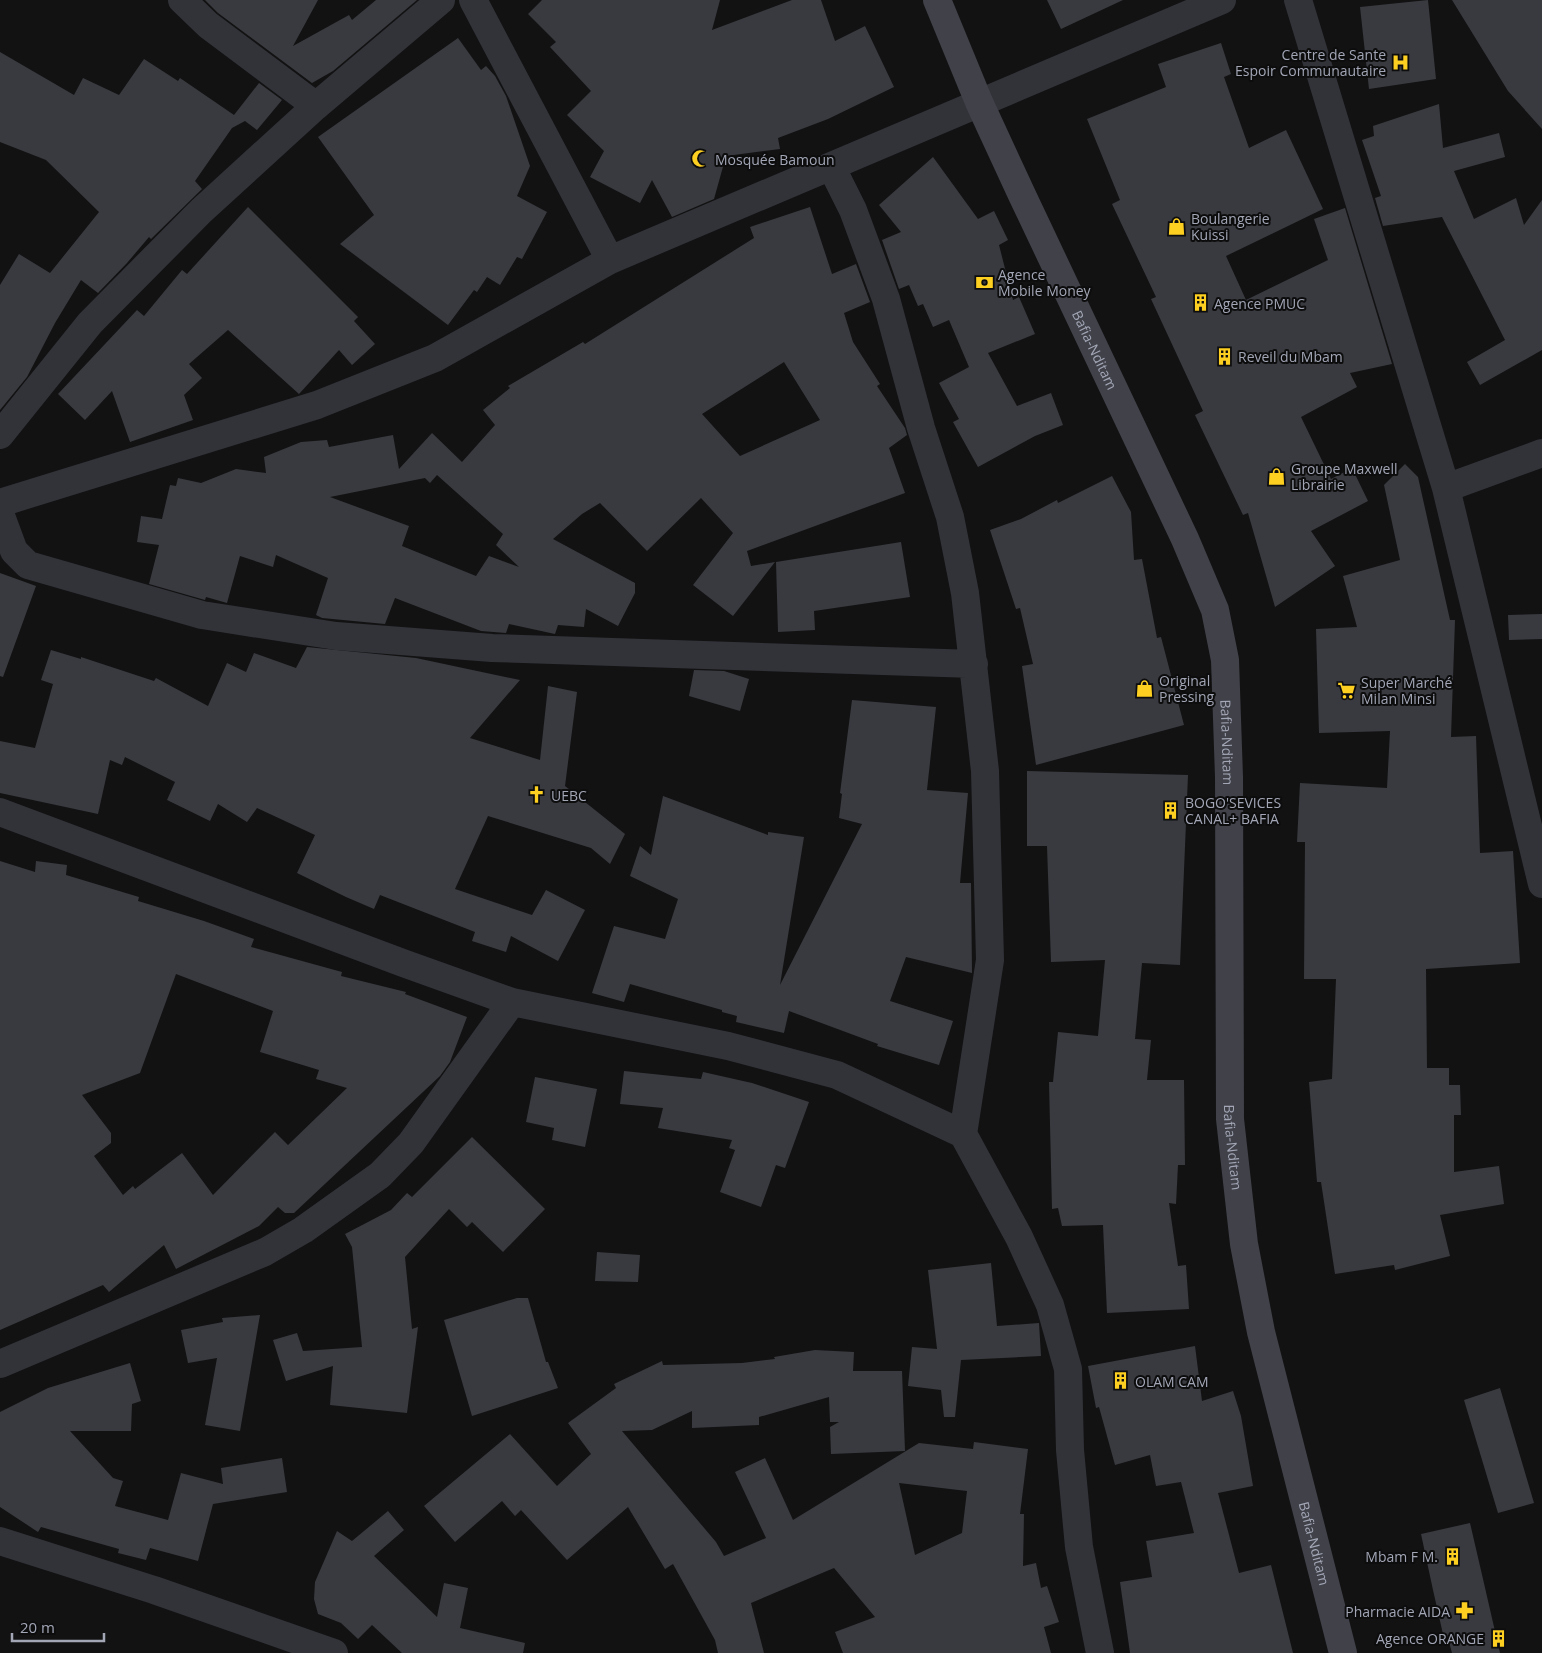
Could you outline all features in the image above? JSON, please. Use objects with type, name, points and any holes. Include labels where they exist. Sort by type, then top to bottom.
[{"type":"main road","name":"Bafia-Nditam","points":[[937,0],[979,102],[1096,354],[1185,539],[1215,610],[1225,660],[1229,777],[1230,1118],[1244,1244],[1261,1332],[1343,1653]]},
{"type":"street","points":[[182,0],[208,25],[316,106]]},
{"type":"street","points":[[0,435],[90,323],[200,211],[316,106],[441,0]]},
{"type":"street","points":[[473,0],[610,260]]},
{"type":"street","points":[[0,503],[317,405],[435,358],[610,260],[1222,0]]},
{"type":"street","points":[[1298,0],[1446,488],[1542,884]]},
{"type":"street","points":[[831,166],[853,210],[886,299],[921,428],[945,501],[960,558],[974,664],[985,771],[990,960],[963,1134]]},
{"type":"street","points":[[1446,488],[1542,453]]},
{"type":"street","points":[[0,513],[14,551],[28,565],[202,616],[263,626],[336,636],[492,648],[974,664]]},
{"type":"street","points":[[0,812],[512,1002],[728,1046],[837,1074],[963,1134],[1019,1237],[1050,1305],[1068,1369],[1070,1450],[1079,1547],[1100,1653]]},
{"type":"street","points":[[0,1364],[265,1252],[303,1230],[380,1175],[411,1142],[512,1002]]},
{"type":"street","points":[[0,1541],[154,1590],[334,1653]]},
{"type":"building","points":[[205,0],[318,0],[293,46],[349,15],[352,20],[376,0],[417,0],[333,71],[312,83],[218,13]]},
{"type":"building","points":[[542,0],[720,0],[712,30],[792,0],[821,0],[835,41],[865,26],[894,87],[828,119],[778,138],[780,149],[726,156],[714,199],[672,217],[652,180],[640,203],[590,177],[604,151],[567,115],[591,91],[550,47],[556,42],[528,14]]},
{"type":"building","points":[[1047,0],[1123,0],[1061,29]]},
{"type":"building","name":"Centre de Sante Espoir Communautaire","points":[[1428,0],[1436,79],[1369,89],[1360,7]]},
{"type":"building","points":[[1452,0],[1542,0],[1542,129],[1508,91]]},
{"type":"building","points":[[458,38],[481,70],[486,66],[495,76],[506,96],[530,166],[517,196],[547,212],[522,259],[517,257],[500,285],[487,277],[477,292],[474,290],[448,325],[340,244],[374,215],[318,137]]},
{"type":"building","points":[[1221,43],[1231,74],[1224,77],[1249,148],[1286,130],[1323,209],[1226,256],[1246,300],[1328,260],[1314,219],[1345,208],[1392,364],[1350,373],[1357,387],[1301,417],[1331,479],[1352,468],[1368,501],[1311,531],[1335,566],[1275,607],[1248,513],[1243,515],[1195,415],[1203,411],[1151,299],[1156,297],[1112,204],[1120,200],[1087,119],[1166,87],[1158,64]]},
{"type":"building","points":[[0,52],[74,95],[83,78],[119,95],[144,59],[178,81],[180,78],[234,115],[259,83],[282,100],[257,130],[245,121],[232,128],[195,181],[202,189],[151,239],[149,237],[98,293],[81,280],[55,323],[27,377],[0,410],[0,285],[19,254],[50,273],[99,212],[46,160],[0,142]]},
{"type":"building","points":[[1439,104],[1443,148],[1499,133],[1505,157],[1454,171],[1474,219],[1516,198],[1524,225],[1542,200],[1542,350],[1480,385],[1467,362],[1505,340],[1442,217],[1383,226],[1375,198],[1381,196],[1362,140],[1374,136],[1373,126]]},
{"type":"building","points":[[933,157],[978,219],[994,211],[1008,240],[999,245],[1013,300],[1019,297],[1035,334],[988,353],[1017,406],[1051,393],[1063,425],[1035,436],[978,467],[953,422],[959,419],[939,383],[969,367],[949,320],[933,327],[923,304],[918,306],[909,285],[899,289],[882,240],[901,232],[879,205]]},
{"type":"building","points":[[248,207],[358,317],[354,321],[375,344],[352,365],[339,350],[299,394],[228,330],[189,364],[202,378],[184,395],[193,420],[130,442],[112,391],[85,420],[58,394],[137,310],[144,316],[182,270],[187,274]]},
{"type":"building","points":[[810,207],[832,274],[856,264],[870,302],[844,313],[853,342],[880,384],[877,386],[905,428],[907,435],[889,448],[905,493],[747,551],[751,566],[775,562],[733,616],[693,585],[733,533],[701,498],[647,551],[600,503],[582,514],[553,539],[635,583],[635,593],[618,626],[586,609],[584,627],[558,625],[555,634],[509,624],[506,633],[481,631],[395,598],[385,624],[322,618],[316,615],[328,578],[276,555],[273,567],[240,556],[227,603],[206,597],[205,600],[149,584],[159,545],[137,542],[141,516],[162,519],[170,485],[176,486],[178,478],[201,483],[236,469],[266,473],[264,457],[301,442],[327,440],[329,447],[393,435],[399,469],[432,433],[462,462],[495,425],[483,410],[510,388],[508,386],[583,342],[585,344],[754,238],[750,227]],"holes":[[[784,362],[820,420],[740,456],[702,414]],[[437,475],[503,534],[496,545],[519,567],[489,556],[476,576],[402,546],[409,526],[330,497],[425,478],[430,483]]]},
{"type":"building","points":[[1405,464],[1418,477],[1450,620],[1455,620],[1451,737],[1476,736],[1480,853],[1513,851],[1520,963],[1426,969],[1427,1068],[1449,1068],[1449,1085],[1460,1085],[1461,1115],[1454,1115],[1454,1172],[1499,1166],[1504,1204],[1440,1215],[1450,1256],[1395,1270],[1394,1265],[1335,1274],[1321,1182],[1317,1182],[1309,1082],[1332,1079],[1336,979],[1304,979],[1305,842],[1297,842],[1300,783],[1387,788],[1390,731],[1319,733],[1316,629],[1357,627],[1343,576],[1400,560],[1384,485]]},
{"type":"building","points":[[1112,476],[1131,512],[1134,560],[1142,559],[1157,638],[1161,637],[1184,725],[1036,765],[1022,666],[1033,664],[1020,608],[1016,609],[990,530],[1021,519],[1057,500],[1058,503]]},
{"type":"building","points":[[901,542],[910,597],[814,611],[815,630],[778,632],[776,562]]},
{"type":"building","points":[[0,573],[36,586],[3,677],[0,676]]},
{"type":"building","points":[[1542,614],[1542,639],[1509,640],[1508,615]]},
{"type":"building","points":[[307,647],[416,658],[520,680],[470,738],[540,760],[548,686],[577,692],[565,786],[625,834],[610,864],[591,848],[488,816],[455,889],[532,915],[546,890],[585,910],[558,961],[511,936],[506,952],[472,941],[475,932],[380,895],[374,909],[346,897],[297,873],[315,835],[257,808],[247,822],[218,804],[210,821],[167,800],[175,782],[125,757],[122,765],[110,760],[98,814],[0,793],[0,741],[35,748],[53,684],[41,680],[51,650],[81,659],[81,657],[154,681],[156,678],[208,706],[227,663],[246,672],[254,653],[296,668]]},
{"type":"building","points":[[694,670],[724,671],[749,679],[740,711],[689,696]]},
{"type":"building","points":[[852,700],[936,707],[927,790],[968,793],[960,883],[971,883],[972,973],[906,957],[890,1001],[953,1021],[939,1065],[877,1046],[878,1044],[789,1011],[784,1033],[736,1022],[737,1016],[722,1012],[722,1010],[630,984],[624,1002],[592,993],[614,926],[665,939],[678,899],[630,876],[640,846],[651,855],[663,796],[768,835],[768,832],[804,837],[780,985],[862,824],[839,818],[842,794],[840,793]]},
{"type":"building","points":[[1027,771],[1188,775],[1180,965],[1142,963],[1135,1039],[1151,1040],[1147,1080],[1184,1080],[1185,1165],[1178,1165],[1176,1204],[1169,1203],[1178,1266],[1186,1265],[1189,1309],[1107,1313],[1103,1225],[1062,1226],[1058,1208],[1052,1209],[1049,1082],[1053,1082],[1058,1032],[1098,1036],[1105,960],[1051,962],[1047,846],[1027,846]]},
{"type":"building","points":[[0,861],[35,872],[36,861],[67,865],[66,875],[139,897],[138,901],[204,921],[254,939],[251,947],[342,972],[341,976],[406,992],[405,994],[467,1017],[450,1062],[440,1076],[294,1213],[285,1213],[278,1207],[259,1226],[176,1269],[164,1245],[109,1292],[103,1285],[0,1330]],"holes":[[[176,974],[273,1011],[260,1052],[319,1070],[316,1079],[347,1088],[288,1145],[275,1132],[213,1195],[182,1153],[135,1189],[133,1186],[123,1195],[94,1156],[111,1143],[111,1133],[82,1095],[140,1073]]]},
{"type":"building","points":[[624,1071],[701,1079],[703,1072],[752,1083],[809,1102],[785,1168],[776,1165],[761,1207],[720,1192],[735,1150],[729,1148],[732,1140],[658,1128],[663,1108],[620,1104]]},
{"type":"building","points":[[535,1077],[597,1089],[585,1147],[552,1140],[554,1128],[526,1122]]},
{"type":"building","points":[[472,1137],[545,1209],[503,1252],[472,1222],[467,1227],[449,1209],[405,1257],[412,1329],[418,1327],[407,1413],[330,1405],[333,1366],[286,1381],[273,1340],[297,1333],[303,1351],[362,1347],[352,1247],[345,1234],[391,1210],[407,1193],[412,1197]]},
{"type":"building","points":[[597,1252],[640,1255],[638,1282],[595,1281]]},
{"type":"building","points":[[991,1263],[997,1326],[1039,1323],[1041,1356],[961,1360],[955,1417],[944,1417],[941,1390],[908,1386],[912,1347],[937,1349],[928,1270]]},
{"type":"building","points":[[517,1298],[528,1298],[546,1362],[548,1362],[558,1388],[472,1416],[444,1320]]},
{"type":"building","points":[[260,1315],[240,1431],[205,1425],[217,1358],[188,1363],[181,1330],[223,1322],[222,1318]]},
{"type":"building","points":[[1195,1346],[1202,1401],[1233,1391],[1241,1416],[1253,1486],[1218,1493],[1239,1573],[1271,1565],[1293,1653],[1130,1653],[1120,1582],[1152,1577],[1146,1541],[1194,1533],[1181,1482],[1156,1486],[1150,1455],[1115,1465],[1099,1407],[1096,1408],[1088,1366]]},
{"type":"building","points":[[815,1350],[854,1352],[853,1371],[902,1371],[905,1451],[831,1454],[830,1427],[839,1422],[830,1422],[829,1397],[759,1417],[759,1425],[692,1428],[692,1411],[652,1430],[622,1431],[716,1542],[724,1556],[766,1538],[735,1472],[765,1458],[793,1520],[919,1443],[973,1449],[974,1442],[1028,1449],[1020,1514],[1024,1514],[1023,1566],[1036,1563],[1041,1588],[1047,1586],[1059,1622],[1044,1627],[1051,1653],[843,1653],[835,1632],[875,1617],[834,1568],[751,1603],[764,1653],[718,1653],[715,1640],[673,1564],[665,1569],[628,1507],[567,1560],[521,1510],[515,1516],[502,1501],[455,1542],[424,1506],[510,1434],[557,1486],[591,1454],[568,1423],[616,1388],[614,1384],[662,1361],[663,1365],[742,1363],[775,1359],[774,1357]],"holes":[[[899,1483],[967,1491],[962,1533],[915,1555]]]},
{"type":"building","points":[[130,1363],[141,1401],[132,1404],[131,1431],[70,1431],[113,1478],[123,1481],[115,1506],[168,1520],[181,1473],[223,1484],[221,1468],[282,1458],[287,1492],[213,1504],[198,1561],[150,1548],[146,1560],[118,1553],[119,1549],[41,1527],[38,1532],[0,1507],[0,1412],[48,1388]]},
{"type":"building","points":[[1500,1388],[1534,1503],[1498,1513],[1464,1400]]},
{"type":"building","points":[[388,1511],[404,1530],[374,1556],[437,1617],[444,1583],[468,1588],[460,1628],[525,1643],[523,1653],[402,1653],[372,1625],[358,1639],[341,1623],[318,1614],[314,1599],[315,1582],[337,1531],[352,1541]]},
{"type":"building","points":[[1470,1523],[1500,1653],[1452,1653],[1449,1642],[1445,1643],[1421,1534]]},
{"type":"place","name":"Centre de Sante Espoir Communautaire","points":[[1400,62]]},
{"type":"place","name":"Mosquée Bamoun","points":[[701,159]]},
{"type":"place","name":"Boulangerie Kuissi","points":[[1177,226]]},
{"type":"place","name":"Agence Mobile Money","points":[[984,282]]},
{"type":"place","name":"Agence PMUC","points":[[1200,303]]},
{"type":"place","name":"Reveil du Mbam","points":[[1224,356]]},
{"type":"place","name":"Groupe Maxwell Librairie","points":[[1277,476]]},
{"type":"place","name":"Original Pressing","points":[[1145,688]]},
{"type":"place","name":"Super Marché Milan Minsi","points":[[1347,690]]},
{"type":"place","name":"UEBC","points":[[537,795]]},
{"type":"place","name":"BOGO'SEVICES CANAL+ BAFIA","points":[[1171,810]]},
{"type":"place","name":"OLAM CAM","points":[[1121,1381]]},
{"type":"place","name":"Mbam F M.","points":[[1452,1556]]},
{"type":"place","name":"Pharmacie AIDA","points":[[1464,1611]]},
{"type":"place","name":"Agence ORANGE","points":[[1498,1638]]}]
